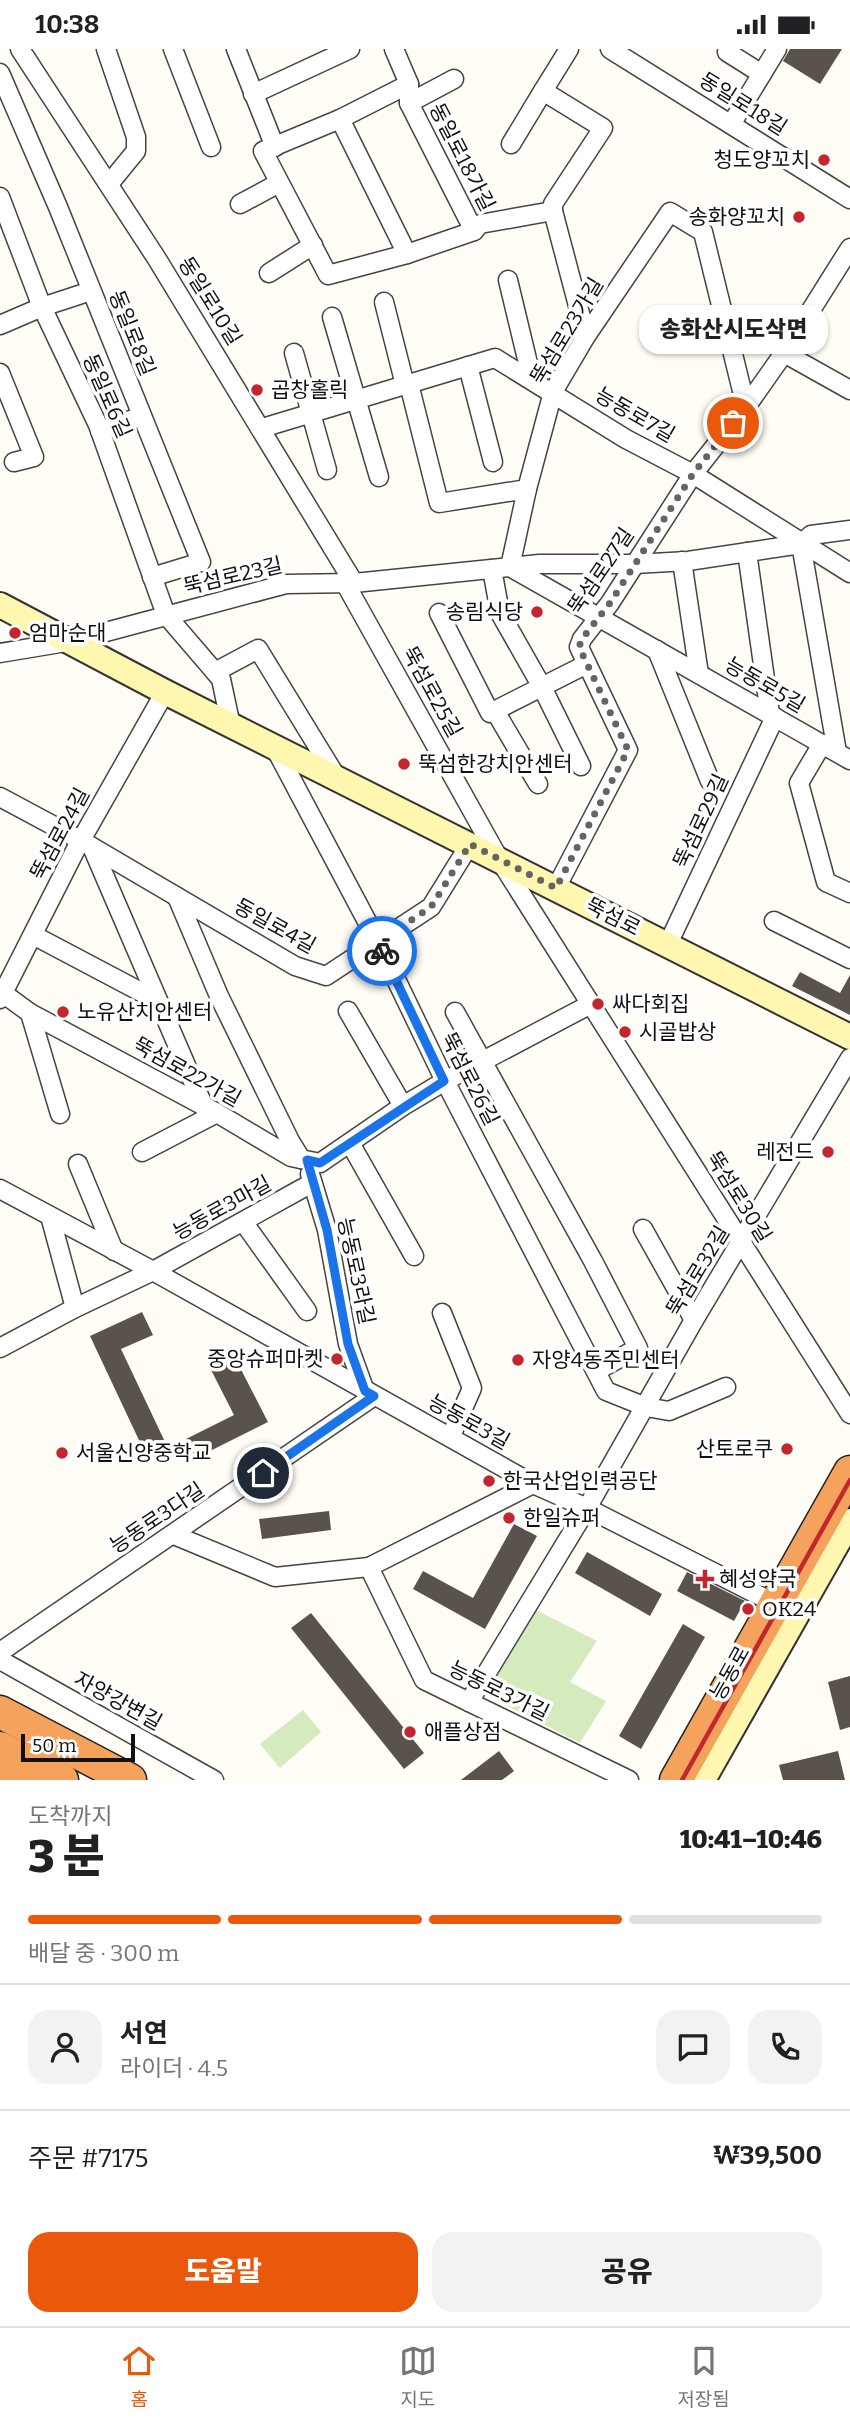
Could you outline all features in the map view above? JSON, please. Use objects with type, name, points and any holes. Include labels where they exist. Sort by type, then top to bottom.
[{"type":"highway","points":[[674,1780],[850,1472]]},
{"type":"highway","points":[[689,1780],[850,1493]]},
{"type":"highway","points":[[1,1712],[130,1780]]},
{"type":"highway","points":[[0,1748],[62,1780]]},
{"type":"highway","points":[[0,1774],[12,1780]]},
{"type":"main road","name":"뚝섬로","points":[[0,605],[230,726],[470,844],[850,1037]]},
{"type":"main road","name":"능동로","points":[[674,1780],[850,1455]]},
{"type":"main road","name":"능동로","points":[[703,1780],[850,1521]]},
{"type":"street","name":"동일로10길","points":[[20,49],[109,184],[262,428],[350,583]]},
{"type":"street","points":[[106,49],[136,137],[136,151],[109,184]]},
{"type":"street","points":[[173,49],[211,147]]},
{"type":"street","points":[[236,49],[275,147]]},
{"type":"street","points":[[253,94],[349,49]]},
{"type":"street","name":"동일로18가길","points":[[394,49],[409,84],[409,103],[474,232],[480,224],[553,211]]},
{"type":"street","points":[[511,144],[569,49]]},
{"type":"street","name":"동일로18길","points":[[610,49],[850,199]]},
{"type":"street","points":[[729,49],[727,52],[762,74]]},
{"type":"street","points":[[732,123],[777,49]]},
{"type":"street","name":"동일로8길","points":[[0,73],[201,562],[152,577]]},
{"type":"street","name":"동일로18가길","points":[[409,103],[454,79]]},
{"type":"street","points":[[409,84],[340,119],[263,152],[328,275],[407,254],[474,232]]},
{"type":"street","points":[[543,91],[603,128],[553,204],[586,336]]},
{"type":"street","points":[[340,119],[407,254]]},
{"type":"street","points":[[240,204],[279,183]]},
{"type":"street","name":"동일로6길","points":[[0,197],[42,307],[100,431],[166,615]]},
{"type":"street","name":"뚝섬로23가길","points":[[501,568],[527,489],[553,392],[586,336],[670,212],[703,232],[746,407]]},
{"type":"street","points":[[269,273],[313,245]]},
{"type":"street","name":"뚝섬로27길","points":[[556,888],[628,750],[579,647],[582,639],[693,474],[785,353],[850,249]]},
{"type":"street","points":[[508,280],[532,380]]},
{"type":"street","points":[[0,325],[42,307],[91,291]]},
{"type":"street","points":[[384,302],[439,503],[527,489]]},
{"type":"street","points":[[332,317],[379,477]]},
{"type":"street","points":[[294,353],[309,414],[327,470]]},
{"type":"street","points":[[785,353],[850,390]]},
{"type":"street","name":"능동로7길","points":[[262,428],[495,358],[626,439],[693,474],[850,573]]},
{"type":"street","points":[[468,366],[493,462]]},
{"type":"street","points":[[0,373],[34,457],[15,463]]},
{"type":"street","points":[[100,431],[142,416]]},
{"type":"street","name":"뚝섬로23길","points":[[72,641],[286,584],[350,583],[539,564],[682,561],[801,544],[811,535],[850,530]]},
{"type":"street","points":[[801,544],[836,752],[799,783],[826,882],[850,893]]},
{"type":"street","points":[[747,552],[772,716]]},
{"type":"street","points":[[682,561],[699,674]]},
{"type":"street","points":[[501,568],[500,613],[542,687],[581,766]]},
{"type":"street","name":"능동로5길","points":[[501,568],[599,617],[836,752]]},
{"type":"street","name":"뚝섬로25길","points":[[350,583],[499,859]]},
{"type":"street","points":[[439,613],[490,713],[587,664]]},
{"type":"street","points":[[166,615],[221,679],[230,726]]},
{"type":"street","points":[[0,653],[72,641]]},
{"type":"street","points":[[215,672],[258,649],[338,779]]},
{"type":"street","points":[[657,650],[710,781]]},
{"type":"street","name":"뚝섬로24길","points":[[1,994],[87,844],[164,692]]},
{"type":"street","points":[[495,711],[538,784]]},
{"type":"street","name":"뚝섬로29길","points":[[668,944],[772,716]]},
{"type":"street","name":"뚝섬로26길","points":[[275,748],[378,942],[444,1081],[606,1391],[646,1407]]},
{"type":"street","name":"동일로4길","points":[[0,797],[87,844],[295,966],[326,977],[431,907],[470,844]]},
{"type":"street","points":[[87,844],[210,1110],[142,1152]]},
{"type":"street","name":"뚝섬로30길","points":[[499,859],[850,1414]]},
{"type":"street","points":[[177,897],[219,996],[290,1141],[309,1161],[350,1143],[444,1081],[591,1004]]},
{"type":"street","points":[[774,921],[850,958]]},
{"type":"street","points":[[33,935],[158,1001]]},
{"type":"street","name":"뚝섬로22가길","points":[[1,994],[30,1013],[291,1157],[309,1161]]},
{"type":"street","points":[[348,1011],[403,1106]]},
{"type":"street","points":[[455,1012],[638,1348],[596,1371]]},
{"type":"street","points":[[30,1013],[60,1114]]},
{"type":"street","name":"뚝섬로32길","points":[[469,1702],[587,1508],[694,1320],[742,1244],[850,1058]]},
{"type":"street","points":[[350,1143],[414,1256]]},
{"type":"street","name":"능동로3라길","points":[[309,1161],[312,1183],[327,1230],[348,1344],[369,1393]]},
{"type":"street","points":[[78,1164],[114,1251]]},
{"type":"street","name":"능동로3마길","points":[[153,1271],[312,1183]]},
{"type":"street","name":"능동로3길","points":[[0,1189],[153,1271],[533,1484],[587,1508],[769,1601]]},
{"type":"street","points":[[50,1216],[75,1308]]},
{"type":"street","points":[[244,1223],[307,1311]]},
{"type":"street","points":[[643,1229],[694,1320]]},
{"type":"street","points":[[0,1348],[153,1271]]},
{"type":"street","points":[[442,1313],[472,1388],[451,1436]]},
{"type":"street","points":[[646,1407],[669,1411],[726,1387]]},
{"type":"street","name":"능동로3다길","points":[[0,1652],[174,1535],[369,1393]]},
{"type":"street","points":[[174,1535],[275,1577],[369,1567],[533,1484]]},
{"type":"street","name":"능동로3가길","points":[[369,1567],[424,1680],[629,1780]]},
{"type":"street","name":"자양강변길","points":[[0,1660],[214,1780]]},
{"type":"green space","points":[[536,1610],[597,1641],[570,1682],[606,1701],[580,1743],[481,1692]]},
{"type":"green space","points":[[303,1710],[321,1732],[280,1768],[260,1744]]},
{"type":"building","points":[[790,49],[842,49],[820,84],[783,61]]},
{"type":"building","points":[[800,972],[840,993],[850,975],[850,1015],[792,986]]},
{"type":"building","points":[[142,1312],[153,1335],[121,1349],[166,1444],[145,1453],[90,1336]]},
{"type":"building","points":[[231,1350],[268,1422],[196,1458],[186,1439],[234,1415],[207,1362]]},
{"type":"building","points":[[329,1511],[331,1530],[262,1539],[259,1519]]},
{"type":"building","points":[[514,1524],[537,1536],[485,1629],[413,1589],[423,1571],[473,1598]]},
{"type":"building","points":[[587,1552],[662,1594],[650,1616],[575,1573]]},
{"type":"building","points":[[687,1572],[745,1601],[734,1621],[677,1591]]},
{"type":"building","points":[[311,1613],[424,1753],[404,1769],[291,1628]]},
{"type":"building","points":[[683,1624],[705,1637],[641,1749],[619,1736]]},
{"type":"building","points":[[850,1676],[850,1727],[840,1730],[828,1682]]},
{"type":"building","points":[[499,1751],[514,1771],[502,1780],[461,1780]]},
{"type":"building","points":[[838,1751],[845,1780],[783,1780],[779,1765]]},
{"type":"railway","points":[[682,1780],[850,1480]]},
{"type":"way so far","points":[[382,951],[378,942],[431,907],[470,844],[556,888],[628,750],[579,647],[582,639],[610,603],[693,474],[733,423]]},
{"type":"place","name":"청도양꼬치","points":[[824,160]]},
{"type":"place","name":"송화양꼬치","points":[[799,217]]},
{"type":"place","name":"곱창홀릭","points":[[257,390]]},
{"type":"place","name":"송화산시도삭면","points":[[733,423]]},
{"type":"place","name":"송림식당","points":[[537,612]]},
{"type":"place","name":"엄마순대","points":[[15,633]]},
{"type":"place","name":"뚝섬한강치안센터","points":[[404,764]]},
{"type":"place","name":"싸다회집","points":[[598,1004]]},
{"type":"place","name":"노유산치안센터","points":[[63,1012]]},
{"type":"place","name":"시골밥상","points":[[625,1032]]},
{"type":"place","name":"레전드","points":[[828,1152]]},
{"type":"place","name":"중앙슈퍼마켓","points":[[337,1359]]},
{"type":"place","name":"자양4동주민센터","points":[[518,1360]]},
{"type":"place","name":"산토로쿠","points":[[787,1449]]},
{"type":"place","name":"서울신양중학교","points":[[62,1453]]},
{"type":"place","name":"한국산업인력공단","points":[[489,1481]]},
{"type":"place","name":"한일슈퍼","points":[[509,1518]]},
{"type":"place","name":"혜성약국","points":[[705,1579]]},
{"type":"place","name":"OK24","points":[[748,1609]]},
{"type":"place","name":"애플상점","points":[[410,1732]]},
{"type":"route","points":[[263,1473],[374,1396],[365,1391],[348,1344],[327,1230],[307,1160],[320,1163],[444,1081],[382,951]]}]
